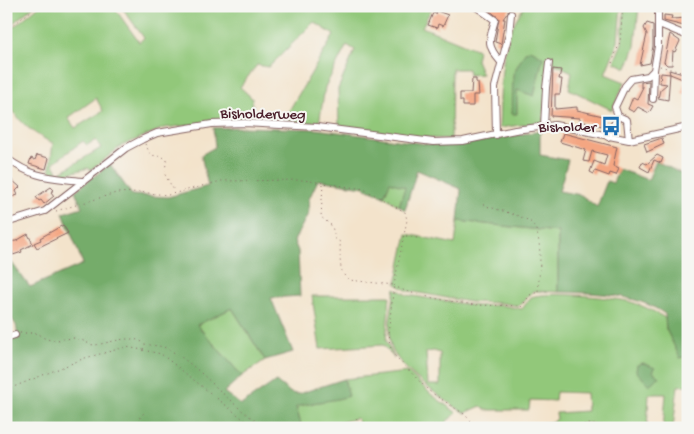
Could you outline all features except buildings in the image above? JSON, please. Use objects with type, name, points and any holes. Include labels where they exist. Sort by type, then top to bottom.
[{"type":"street","points":[[475,6],[495,20],[489,42],[491,51],[500,61]]},
{"type":"street","points":[[653,99],[659,24],[658,6]]},
{"type":"street","points":[[496,135],[495,87],[500,61],[509,34],[511,14]]},
{"type":"street","points":[[659,24],[688,36]]},
{"type":"street","points":[[540,126],[549,63]]},
{"type":"street","points":[[608,137],[618,116],[616,107],[627,82],[635,77],[648,76],[654,68]]},
{"type":"street","points":[[618,116],[627,120],[629,140]]},
{"type":"street","name":"Bisholderweg","points":[[6,223],[45,211],[126,148],[143,139],[177,129],[246,123],[317,127],[433,142],[463,142],[540,126],[571,127],[608,137],[629,140],[688,128]]},
{"type":"street","points":[[6,158],[34,175],[82,181]]},
{"type":"street","points":[[6,338],[15,335]]},
{"type":"path","points":[[6,31],[36,6]]},
{"type":"path","points":[[612,63],[620,42],[623,6]]},
{"type":"path","points":[[654,68],[688,74]]},
{"type":"path","points":[[143,139],[151,155],[163,157],[167,160],[164,173],[176,193]]},
{"type":"path","points":[[45,211],[64,209],[116,193],[138,192],[157,196],[221,181],[303,180],[364,189],[399,207],[405,212],[407,220],[394,285],[388,335],[392,353],[429,391],[464,414],[478,428]]},
{"type":"path","points":[[324,182],[321,217],[334,230],[335,239],[340,242],[341,272],[349,280],[394,285],[408,293],[478,305],[499,304],[521,307],[530,295],[538,292],[540,254],[536,230],[530,222],[481,204]]},
{"type":"path","points":[[405,236],[417,238]]},
{"type":"path","points":[[6,324],[9,320]]},
{"type":"path","points":[[15,335],[37,333],[44,339],[55,341],[76,338],[89,345],[133,339],[170,350],[209,381],[226,398],[268,428]]},
{"type":"path","points":[[143,350],[146,344]]},
{"type":"path","points":[[6,390],[85,358],[126,348],[143,350],[161,354],[247,422],[260,428]]},
{"type":"path","points":[[138,428],[140,417],[144,413]]},
{"type":"path","points":[[356,418],[360,428]]},
{"type":"path","points":[[554,428],[589,424],[604,428]]},
{"type":"green space","points":[[6,6],[34,6],[6,29]]},
{"type":"green space","points":[[39,6],[113,6],[139,42],[144,38],[121,6],[433,6],[422,27],[478,50],[476,60],[482,74],[469,75],[468,69],[452,69],[451,139],[424,138],[339,127],[338,89],[355,50],[347,45],[325,87],[319,124],[284,119],[334,35],[314,22],[268,67],[257,65],[240,87],[252,98],[253,107],[246,119],[164,128],[121,146],[91,170],[88,168],[62,175],[49,175],[53,143],[31,130],[18,118],[6,95],[6,33]],"holes":[[[96,98],[103,111],[75,128],[68,118]],[[96,140],[101,148],[59,173],[53,163],[83,141],[87,145]]]},
{"type":"green space","points":[[525,6],[621,6],[618,42],[605,74],[625,82],[612,110],[569,89],[572,72],[549,61],[543,122],[499,128],[501,81],[505,49],[516,19]]},
{"type":"green space","points":[[624,6],[639,6],[635,46],[627,68],[614,62],[622,43]]},
{"type":"green space","points":[[531,50],[543,57],[534,96],[517,90],[517,114],[512,114],[513,74],[525,52]]},
{"type":"green space","points":[[213,128],[316,129],[434,145],[476,142],[540,131],[540,155],[568,160],[559,191],[581,195],[597,207],[607,181],[613,183],[619,169],[648,180],[656,161],[688,177],[688,356],[680,358],[666,329],[665,314],[653,307],[627,298],[558,292],[558,232],[458,221],[461,189],[417,170],[405,210],[399,206],[405,187],[390,182],[384,196],[364,187],[318,180],[309,199],[308,214],[294,241],[298,251],[300,296],[271,298],[293,352],[265,360],[232,308],[197,325],[242,376],[224,392],[241,405],[276,381],[291,393],[298,394],[344,379],[349,396],[296,407],[302,428],[6,428],[6,346],[11,343],[10,339],[18,337],[16,325],[6,311],[6,265],[12,263],[30,287],[83,264],[63,213],[82,207],[75,191],[110,164],[132,195],[168,197],[208,186],[201,155],[215,147]]},
{"type":"green space","points":[[390,182],[406,187],[399,206],[384,196]]},
{"type":"green space","points":[[458,221],[558,232],[558,292],[533,291],[519,306],[502,303],[470,302],[408,291],[396,284],[407,234],[455,244]]},
{"type":"green space","points":[[395,288],[407,295],[477,306],[501,305],[522,309],[531,297],[539,295],[578,295],[627,301],[647,308],[665,318],[666,329],[680,357],[688,356],[688,385],[678,386],[673,428],[663,428],[666,394],[649,394],[647,428],[609,428],[589,423],[547,428],[502,428],[553,422],[557,419],[556,413],[587,411],[586,393],[556,392],[555,401],[530,400],[529,410],[485,410],[481,406],[465,413],[446,401],[412,374],[395,354],[391,346],[389,332]],"holes":[[[434,351],[440,353],[440,385],[428,385],[426,352]]]},
{"type":"green space","points":[[312,296],[390,296],[386,340],[394,358],[383,345],[320,349]]},
{"type":"green space","points":[[232,308],[265,360],[242,376],[197,325]]},
{"type":"green space","points":[[643,363],[655,368],[653,372],[659,377],[649,385],[636,371],[637,365]]},
{"type":"green space","points":[[408,372],[432,395],[457,413],[447,421],[446,428],[361,428],[357,418],[321,428],[302,428],[296,407],[321,401],[346,382],[344,379]]},
{"type":"place","name":"Bisholder","points":[[611,126]]}]
